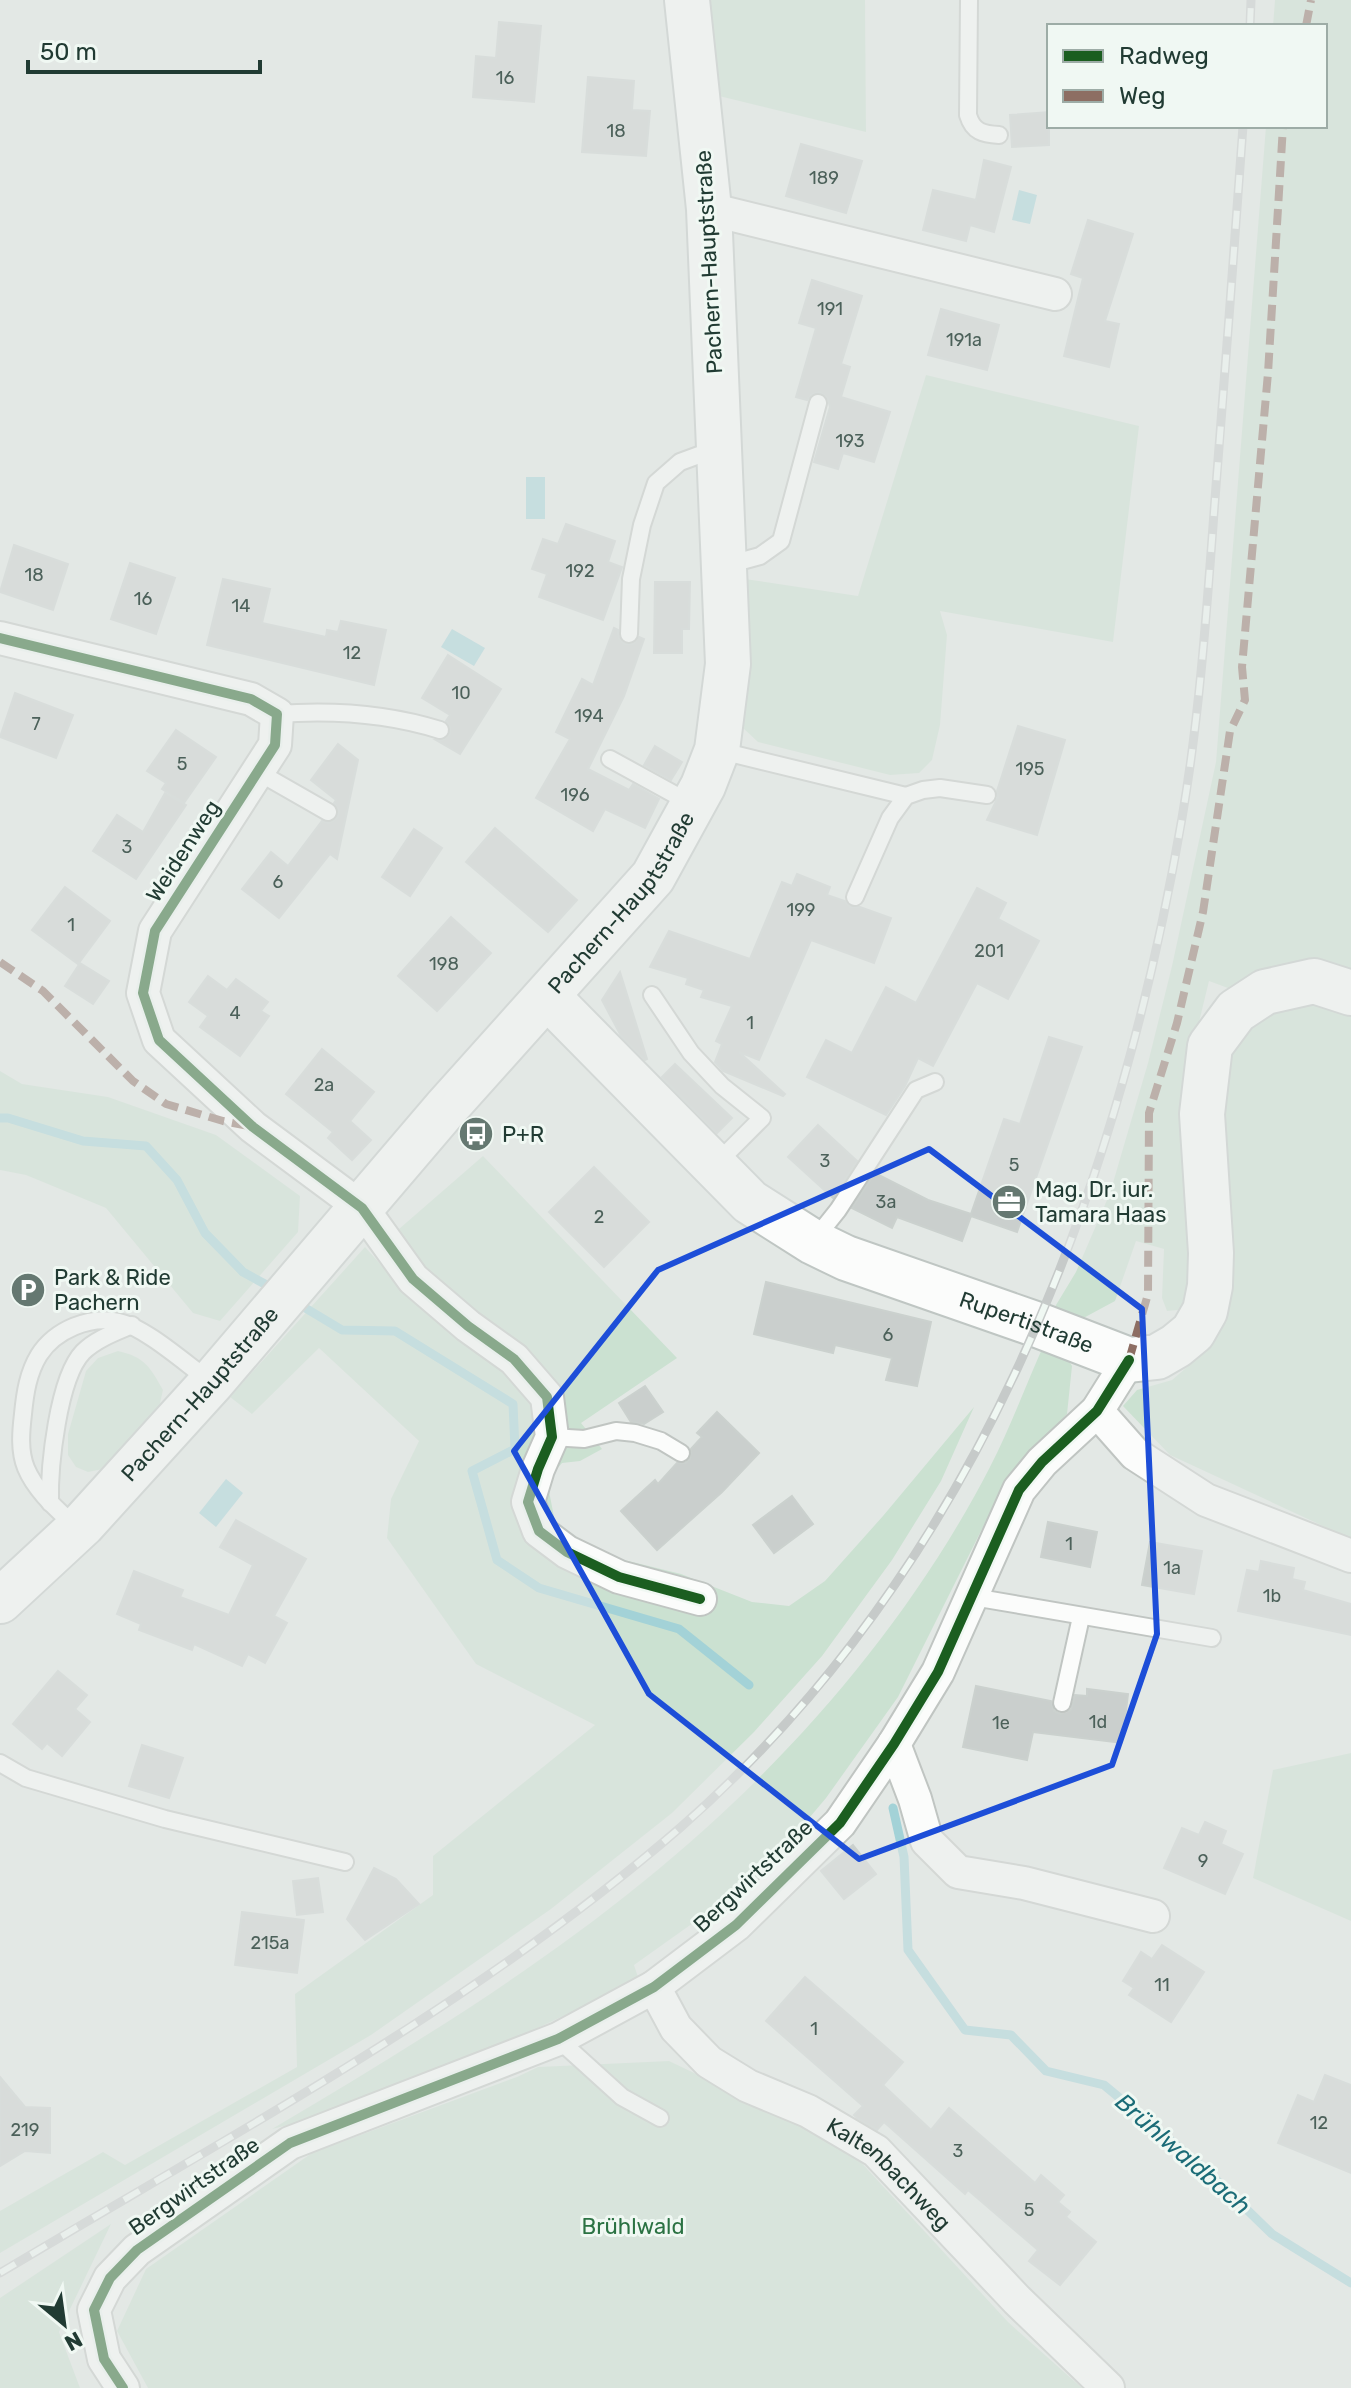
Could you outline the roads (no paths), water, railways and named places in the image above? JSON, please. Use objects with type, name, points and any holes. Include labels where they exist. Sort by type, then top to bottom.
[{"type":"main road","name":"Pachern-Hauptstraße","points":[[0,1601],[64,1516],[212,1382],[445,1109],[653,877],[693,804],[717,750],[728,664],[709,209],[687,0]]},
{"type":"main road","points":[[1129,1360],[1157,1357],[1176,1346],[1193,1332],[1205,1311],[1210,1286],[1211,1253],[1202,1114],[1210,1046],[1236,1011],[1265,992],[1314,981],[1351,993]]},
{"type":"main road","name":"Rupertistraße","points":[[547,996],[750,1202],[813,1242],[872,1268],[1129,1360]]},
{"type":"street","points":[[709,209],[1055,294]]},
{"type":"street","points":[[0,638],[251,699],[277,714]]},
{"type":"street","name":"Weidenweg","points":[[277,714],[275,745],[155,931],[143,993],[159,1040],[253,1127],[362,1208],[413,1279],[468,1326],[514,1359],[547,1397],[552,1437]]},
{"type":"street","name":"Bergwirtstraße","points":[[123,2388],[104,2359],[94,2310],[110,2278],[137,2250],[290,2143],[558,2039],[654,1987],[736,1925],[840,1823],[938,1672],[1019,1490],[1042,1462],[1097,1411],[1129,1360]]},
{"type":"street","points":[[1097,1411],[1135,1454],[1206,1500],[1351,1556]]},
{"type":"street","points":[[552,1437],[528,1502],[539,1531],[567,1552],[619,1577],[700,1599]]},
{"type":"street","points":[[894,1744],[927,1841],[958,1872],[1024,1883],[1153,1916]]},
{"type":"street","name":"Kaltenbachweg","points":[[654,1987],[676,2028],[709,2062],[748,2086],[808,2111],[876,2151],[1017,2300],[1108,2388]]},
{"type":"lane","points":[[969,0],[968,115],[972,126],[983,134],[999,135]]},
{"type":"lane","points":[[724,566],[760,556],[781,541],[818,403]]},
{"type":"lane","points":[[629,634],[631,579],[642,525],[656,483],[680,462],[719,447]]},
{"type":"lane","points":[[277,714],[304,712],[404,719],[440,730]]},
{"type":"lane","points":[[717,750],[906,796],[940,788],[987,795]]},
{"type":"lane","points":[[610,759],[693,804]]},
{"type":"lane","points":[[258,772],[328,812]]},
{"type":"lane","points":[[855,897],[890,818],[906,796]]},
{"type":"lane","points":[[652,995],[691,1053],[722,1086],[762,1118],[714,1167]]},
{"type":"lane","points":[[813,1242],[838,1210],[916,1090],[935,1082]]},
{"type":"lane","points":[[64,1516],[25,1466],[20,1438],[26,1390],[32,1371],[41,1353],[58,1336],[80,1324],[101,1319],[132,1325],[212,1382]]},
{"type":"lane","points":[[64,1516],[52,1450],[68,1377],[82,1353],[132,1325]]},
{"type":"lane","points":[[552,1437],[584,1439],[616,1431],[635,1433],[661,1441],[681,1453]]},
{"type":"lane","points":[[973,1597],[1212,1638]]},
{"type":"lane","points":[[1062,1703],[1081,1617]]},
{"type":"lane","points":[[0,1763],[26,1778],[165,1819],[345,1862]]},
{"type":"lane","points":[[558,2039],[622,2097],[660,2118]]},
{"type":"water","points":[[1019,190],[1037,195],[1030,224],[1012,220]]},
{"type":"water","points":[[526,477],[545,477],[545,519],[526,519]]},
{"type":"water","points":[[452,629],[485,648],[474,666],[441,647]]},
{"type":"water","points":[[226,1479],[243,1493],[216,1527],[199,1513]]},
{"type":"waterway","name":"Brühlwaldbach","points":[[0,1118],[83,1141],[146,1146],[177,1180],[205,1233],[243,1272],[274,1289]]},
{"type":"waterway","name":"Brühlwaldbach","points":[[297,1303],[342,1330],[395,1331],[513,1404],[515,1449],[472,1471],[497,1560],[539,1588],[679,1629],[749,1685]]},
{"type":"waterway","name":"Brühlwaldbach","points":[[893,1808],[904,1857],[908,1950],[965,2030],[1011,2035],[1046,2071],[1104,2085],[1204,2168],[1272,2234],[1351,2283]]},
{"type":"railway","points":[[1250,24],[1251,0]]},
{"type":"railway","points":[[0,2273],[351,2065],[437,2010],[602,1892],[681,1827],[785,1725],[875,1613],[952,1494],[1018,1368],[1073,1236],[1118,1099],[1154,960],[1182,818],[1198,699],[1243,128]]},
{"type":"place","name":"P+R","points":[[476,1134]]},
{"type":"place","name":"Mag. Dr. iur. Tamara Haas","points":[[1009,1202]]},
{"type":"place","name":"Park & Ride Pachern","points":[[28,1290]]},
{"type":"park label","name":"Brühlwald","points":[[633,2226]]}]
